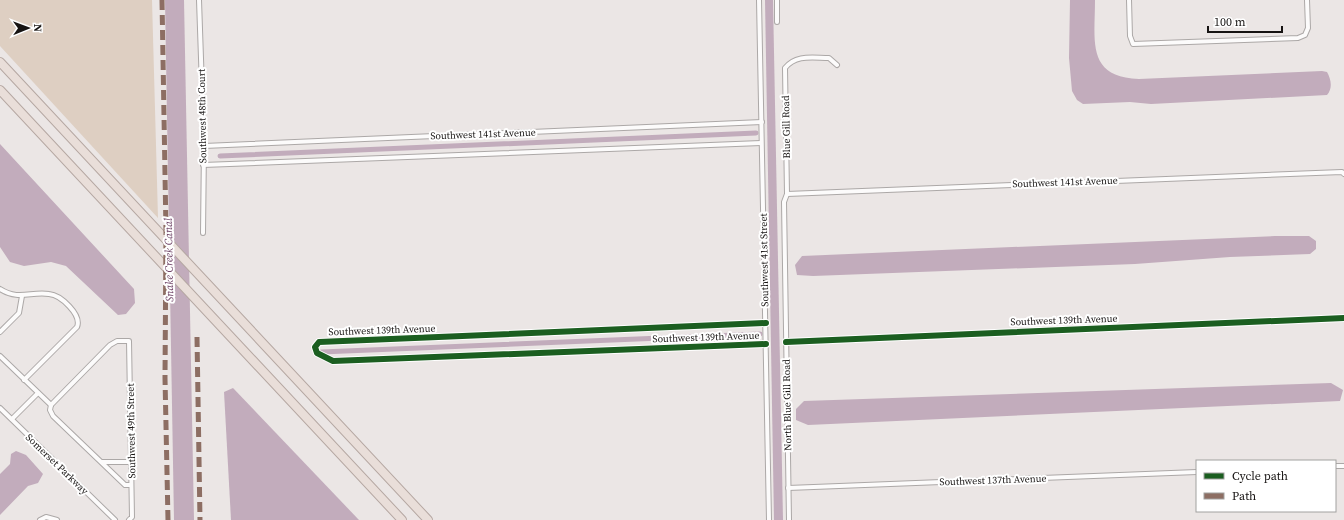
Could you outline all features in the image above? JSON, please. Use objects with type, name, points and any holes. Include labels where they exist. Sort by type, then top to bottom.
[{"type":"highway","points":[[0,62],[155,226],[428,520]]},
{"type":"highway","points":[[0,90],[402,520]]},
{"type":"street","name":"Southwest 48th Court","points":[[200,0],[204,146],[202,233]]},
{"type":"street","name":"Southwest 41st Street","points":[[759,0],[769,520]]},
{"type":"street","points":[[777,0],[777,22]]},
{"type":"street","points":[[1129,0],[1130,36],[1133,44],[1298,38],[1305,35],[1308,28],[1307,0]]},
{"type":"street","name":"Blue Gill Road","points":[[787,194],[785,68],[791,61],[798,58],[829,58],[837,65]]},
{"type":"street","name":"Southwest 141st Avenue","points":[[204,146],[762,122]]},
{"type":"street","name":"Southwest 141st Avenue","points":[[203,165],[761,143]]},
{"type":"street","name":"Southwest 141st Avenue","points":[[787,194],[1343,173]]},
{"type":"street","name":"North Blue Gill Road","points":[[787,194],[784,202],[789,520]]},
{"type":"street","points":[[0,289],[7,294],[22,296],[48,293],[55,295],[62,300],[77,316],[79,322],[77,327],[24,380]]},
{"type":"street","points":[[0,332],[19,313],[22,296]]},
{"type":"street","name":"Southwest 139th Avenue","points":[[786,342],[1344,318]]},
{"type":"street","name":"Southwest 139th Avenue","points":[[766,323],[320,342],[315,347],[317,353],[333,361],[766,344]]},
{"type":"street","name":"Southwest 49th Street","points":[[51,405],[110,345],[117,341],[129,341],[132,485],[132,517],[129,520]]},
{"type":"street","points":[[0,356],[51,405],[50,410],[53,416],[125,485],[132,485]]},
{"type":"street","points":[[12,419],[38,393]]},
{"type":"street","name":"Somerset Parkway","points":[[0,408],[114,520]]},
{"type":"street","points":[[101,462],[131,462]]},
{"type":"street","name":"Southwest 137th Avenue","points":[[788,488],[1196,472]]},
{"type":"street","points":[[40,520],[46,517],[56,520]]},
{"type":"shaded area","points":[[0,0],[152,0],[158,218],[0,46]]},
{"type":"shaded area","points":[[165,0],[184,0],[194,520],[174,520]]},
{"type":"shaded area","points":[[765,0],[773,0],[783,520],[774,520]]},
{"type":"shaded area","points":[[1070,0],[1095,0],[1094,29],[1097,54],[1102,64],[1110,72],[1122,77],[1139,79],[1322,71],[1327,72],[1331,84],[1329,92],[1327,95],[1151,104],[1130,102],[1083,104],[1077,100],[1072,91],[1069,58]]},
{"type":"shaded area","points":[[0,144],[134,289],[135,303],[126,314],[118,315],[66,266],[51,262],[24,266],[10,262],[0,247]]},
{"type":"shaded area","points":[[1275,236],[1309,236],[1316,241],[1316,249],[1310,254],[1230,257],[1135,264],[813,276],[797,275],[795,265],[802,256]]},
{"type":"shaded area","points":[[1331,383],[1343,390],[1340,401],[808,425],[796,420],[796,409],[804,401]]},
{"type":"shaded area","points":[[233,388],[359,520],[231,520],[224,392]]},
{"type":"shaded area","points":[[16,451],[26,455],[43,474],[38,483],[28,486],[0,515],[0,474],[10,464],[11,454]]},
{"type":"waterway","points":[[220,156],[756,133]]},
{"type":"waterway","points":[[321,352],[760,334]]},
{"type":"marked path","points":[[162,0],[166,232],[165,378],[168,520]]},
{"type":"marked path","points":[[197,337],[200,520]]},
{"type":"cycle path","points":[[786,342],[1344,318]]},
{"type":"cycle path","points":[[766,323],[319,342],[315,347],[317,353],[333,361],[766,344]]},
{"type":"water label","name":"Snake Creek Canal","points":[[169,260]]}]
